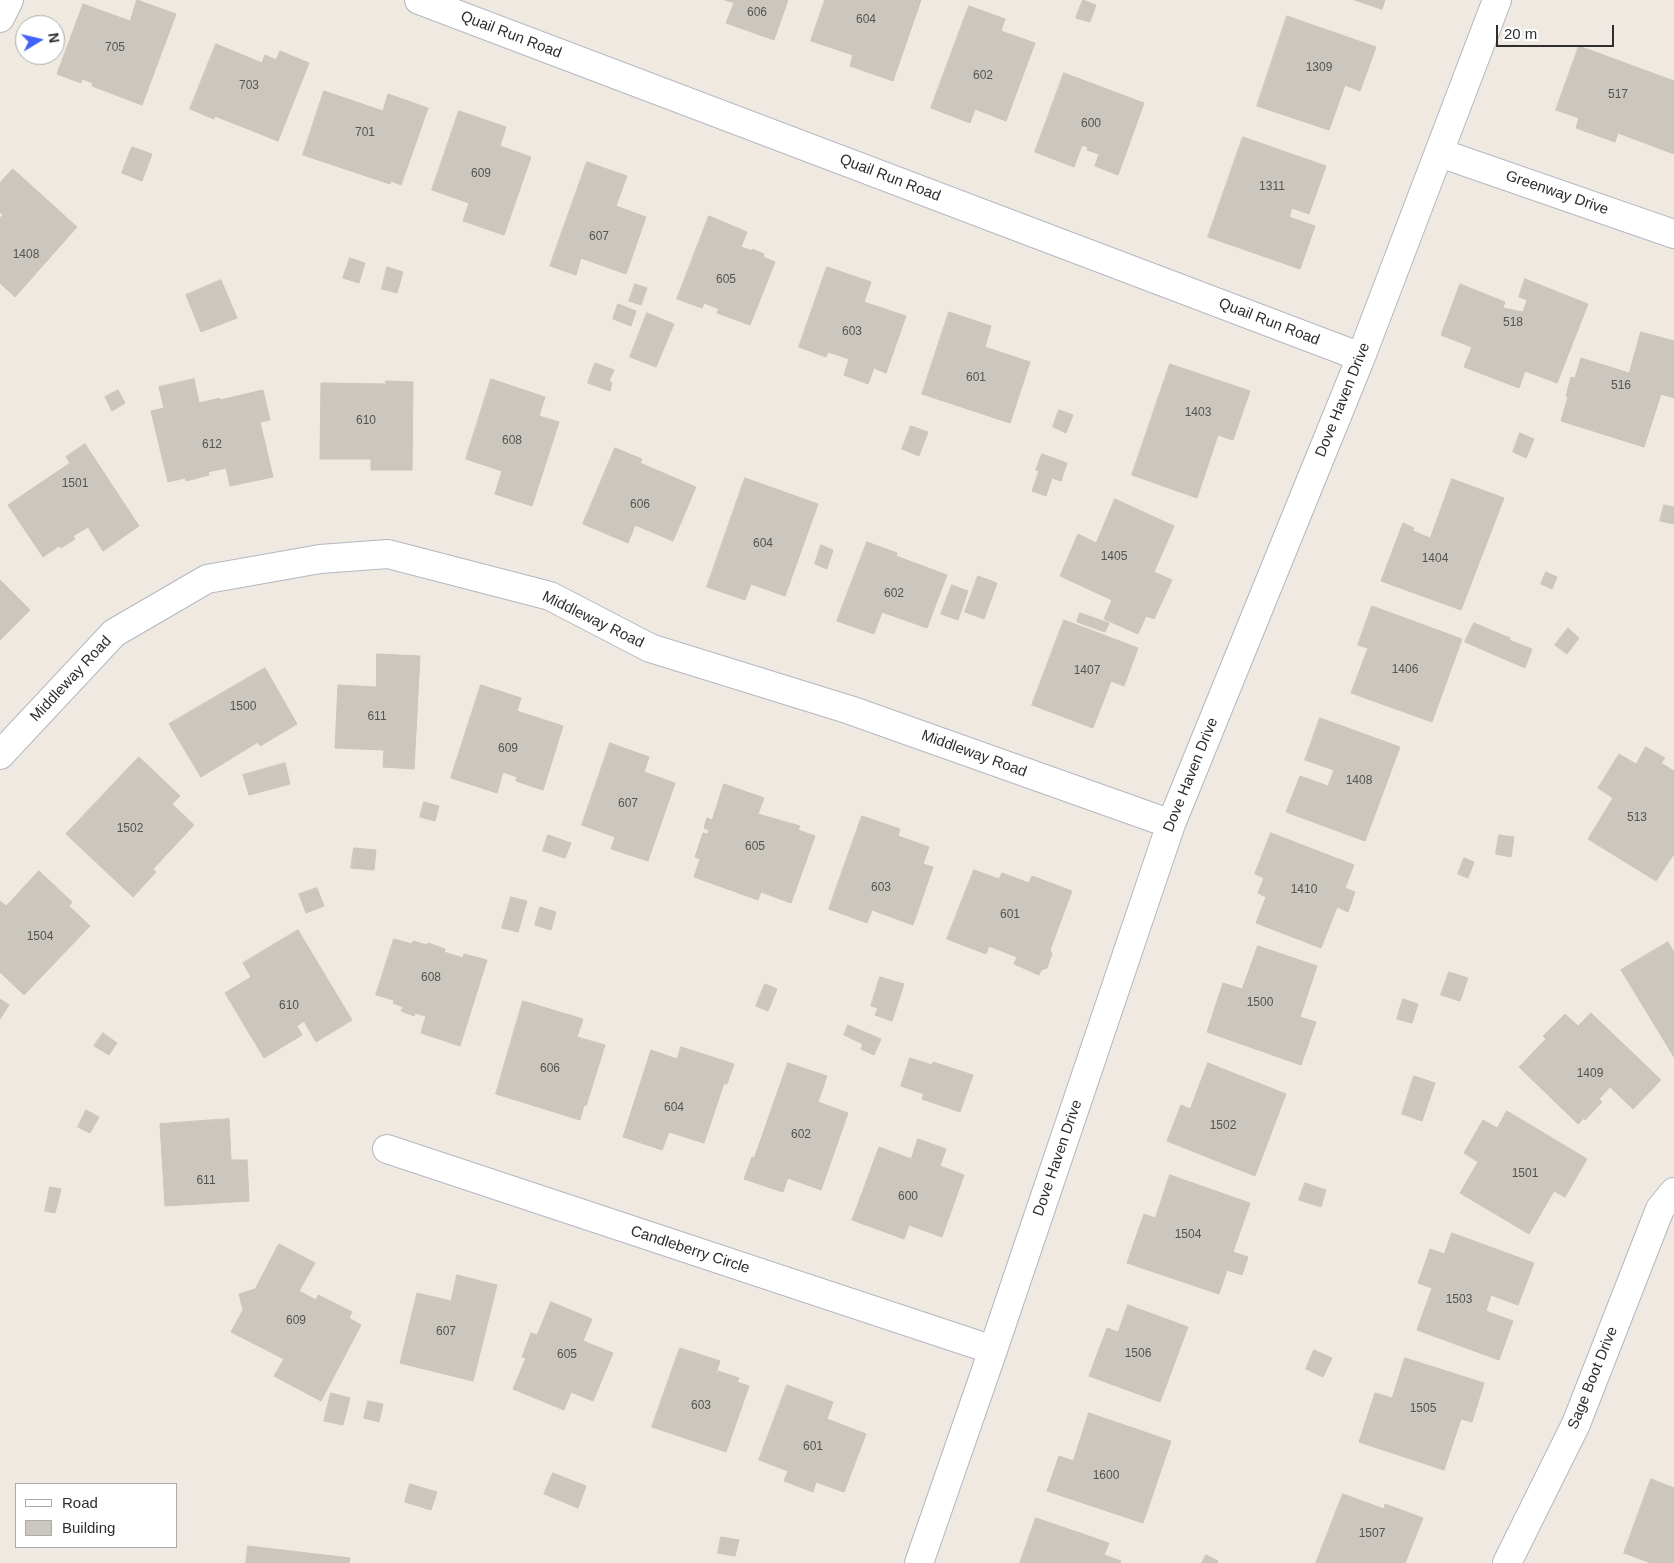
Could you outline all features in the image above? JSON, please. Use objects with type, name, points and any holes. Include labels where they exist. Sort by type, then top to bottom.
[{"type":"street","points":[[0,18],[9,0]]},
{"type":"street","name":"Quail Run Road","points":[[419,0],[1361,356]]},
{"type":"street","name":"Dove Haven Drive","points":[[919,1563],[1171,824],[1361,356],[1497,0]]},
{"type":"street","name":"Greenway Drive","points":[[1440,153],[1674,234]]},
{"type":"street","name":"Middleway Road","points":[[0,755],[114,633],[207,579],[320,559],[388,554],[550,596],[650,648],[850,710],[1171,824]]},
{"type":"street","name":"Candleberry Circle","points":[[387,1150],[993,1350]]},
{"type":"street","name":"Sage Boot Drive","points":[[1507,1563],[1576,1424],[1660,1209],[1674,1192]]},
{"type":"building","points":[[137,0],[176,14],[142,105],[92,86],[93,83],[82,79],[81,83],[57,74],[60,65],[65,65],[65,52],[83,4],[130,21]]},
{"type":"building","points":[[725,0],[788,0],[774,40],[726,23],[734,3]]},
{"type":"building","points":[[825,0],[921,0],[893,81],[850,66],[853,55],[811,41]]},
{"type":"building","points":[[1083,0],[1096,5],[1090,22],[1076,18]]},
{"type":"building","points":[[1355,0],[1385,0],[1382,9]]},
{"type":"building","points":[[969,6],[1005,19],[1001,31],[1035,43],[1006,121],[975,109],[970,123],[931,108]]},
{"type":"building","points":[[1287,16],[1376,47],[1360,91],[1345,85],[1329,130],[1257,106]]},
{"type":"building","points":[[216,44],[262,63],[265,55],[276,60],[280,51],[309,63],[278,141],[215,116],[214,119],[190,109]]},
{"type":"building","points":[[1579,46],[1674,81],[1674,154],[1618,133],[1615,142],[1576,128],[1579,118],[1556,110]]},
{"type":"building","points":[[1064,73],[1144,103],[1118,175],[1095,166],[1099,154],[1087,150],[1088,147],[1082,145],[1074,167],[1035,152]]},
{"type":"building","points":[[324,91],[383,111],[388,94],[428,108],[401,185],[391,181],[390,184],[303,155]]},
{"type":"building","points":[[459,111],[506,127],[500,146],[531,157],[504,235],[463,221],[469,203],[432,190]]},
{"type":"building","points":[[1243,137],[1326,166],[1309,214],[1292,208],[1289,217],[1315,226],[1300,269],[1208,237]]},
{"type":"building","points":[[132,147],[152,154],[142,181],[122,173]]},
{"type":"building","points":[[587,162],[627,176],[616,206],[646,217],[626,274],[581,258],[576,275],[550,266]]},
{"type":"building","points":[[13,169],[77,227],[15,297],[0,283],[0,218],[3,215],[0,212],[0,183]]},
{"type":"building","points":[[709,216],[747,232],[741,247],[764,254],[763,257],[775,262],[750,325],[717,313],[719,309],[704,303],[702,308],[677,299]]},
{"type":"building","points":[[350,258],[365,263],[359,283],[343,278]]},
{"type":"building","points":[[387,267],[403,272],[397,293],[382,289]]},
{"type":"building","points":[[827,267],[871,282],[864,302],[906,316],[886,373],[874,368],[868,384],[844,375],[849,359],[828,352],[826,357],[799,347]]},
{"type":"building","points":[[1525,279],[1588,304],[1557,383],[1525,371],[1519,388],[1464,367],[1472,347],[1441,335],[1460,284],[1505,302],[1503,308],[1523,312],[1527,300],[1519,297]]},
{"type":"building","points":[[221,280],[237,318],[201,332],[186,295]]},
{"type":"building","points":[[635,284],[647,288],[641,305],[629,301]]},
{"type":"building","points":[[618,304],[636,311],[631,326],[613,319]]},
{"type":"building","points":[[949,312],[991,326],[985,347],[1030,362],[1010,423],[922,394]]},
{"type":"building","points":[[647,313],[674,324],[656,367],[630,357]]},
{"type":"building","points":[[1641,332],[1674,341],[1674,398],[1661,394],[1644,447],[1561,421],[1568,397],[1566,396],[1571,377],[1575,378],[1581,358],[1629,373]]},
{"type":"building","points":[[595,363],[614,370],[609,381],[612,383],[610,391],[588,383]]},
{"type":"building","points":[[1170,364],[1250,391],[1233,440],[1218,435],[1197,498],[1132,475]]},
{"type":"building","points":[[194,379],[199,403],[263,390],[270,420],[260,422],[273,477],[230,486],[226,468],[208,472],[209,475],[186,481],[185,478],[168,482],[151,411],[164,408],[159,387]]},
{"type":"building","points":[[491,379],[545,397],[539,416],[559,422],[532,506],[495,494],[502,471],[466,459]]},
{"type":"building","points":[[386,381],[413,382],[412,470],[371,470],[371,459],[320,459],[321,383],[386,384]]},
{"type":"building","points":[[118,390],[125,403],[112,411],[105,397]]},
{"type":"building","points":[[1059,410],[1073,415],[1066,433],[1053,427]]},
{"type":"building","points":[[911,426],[928,432],[919,456],[902,449]]},
{"type":"building","points":[[1520,433],[1534,439],[1526,458],[1513,452]]},
{"type":"building","points":[[85,444],[139,526],[103,551],[88,527],[73,536],[75,539],[61,548],[59,546],[43,557],[8,505],[70,463],[66,457]]},
{"type":"building","points":[[615,448],[642,459],[640,463],[696,487],[673,541],[635,525],[628,543],[583,524]]},
{"type":"building","points":[[1042,454],[1067,463],[1061,481],[1052,478],[1046,496],[1032,491],[1039,471],[1036,470]]},
{"type":"building","points":[[745,478],[818,504],[785,596],[751,584],[745,600],[707,587]]},
{"type":"building","points":[[1452,479],[1504,498],[1461,610],[1381,581],[1403,523],[1414,528],[1413,531],[1430,538]]},
{"type":"building","points":[[1115,499],[1174,526],[1154,572],[1172,580],[1154,619],[1146,616],[1138,634],[1104,619],[1112,600],[1060,576],[1078,534],[1096,543]]},
{"type":"building","points":[[1664,505],[1674,507],[1674,524],[1660,521]]},
{"type":"building","points":[[867,542],[897,553],[896,556],[947,575],[927,628],[882,612],[874,634],[837,621]]},
{"type":"building","points":[[821,545],[833,550],[827,569],[815,564]]},
{"type":"building","points":[[1546,572],[1557,577],[1552,589],[1541,584]]},
{"type":"building","points":[[978,576],[997,583],[984,619],[965,612]]},
{"type":"building","points":[[0,580],[30,610],[0,640]]},
{"type":"building","points":[[952,585],[968,591],[958,620],[941,614]]},
{"type":"building","points":[[1372,606],[1462,639],[1432,722],[1351,693],[1368,648],[1358,645]]},
{"type":"building","points":[[1080,613],[1109,623],[1105,632],[1077,622]]},
{"type":"building","points":[[1064,620],[1138,648],[1124,686],[1111,681],[1093,728],[1032,705]]},
{"type":"building","points":[[1474,623],[1532,649],[1525,668],[1465,642]]},
{"type":"building","points":[[1568,628],[1579,638],[1567,654],[1555,645]]},
{"type":"building","points":[[377,654],[420,656],[414,769],[383,767],[384,750],[335,748],[338,685],[376,687]]},
{"type":"building","points":[[265,668],[297,724],[260,746],[258,742],[201,777],[169,724]]},
{"type":"building","points":[[481,685],[521,698],[517,711],[563,726],[543,790],[516,781],[517,777],[503,772],[497,793],[451,778]]},
{"type":"building","points":[[1320,718],[1400,747],[1365,841],[1286,812],[1300,776],[1328,786],[1334,770],[1305,760]]},
{"type":"building","points":[[610,743],[649,757],[644,772],[675,783],[648,861],[611,849],[615,837],[582,825]]},
{"type":"building","points":[[1646,747],[1665,758],[1661,763],[1674,771],[1674,854],[1656,881],[1588,839],[1613,798],[1598,788],[1619,754],[1636,764]]},
{"type":"building","points":[[139,757],[180,796],[172,804],[194,825],[153,869],[156,872],[133,897],[66,834]]},
{"type":"building","points":[[285,763],[290,784],[249,795],[243,775]]},
{"type":"building","points":[[724,784],[764,798],[758,814],[800,826],[798,830],[815,836],[791,903],[761,892],[758,900],[694,877],[700,859],[695,857],[703,833],[708,834],[709,830],[704,828],[707,818],[712,820]]},
{"type":"building","points":[[424,802],[439,806],[435,821],[420,817]]},
{"type":"building","points":[[862,816],[900,829],[898,836],[929,847],[923,864],[933,867],[913,925],[872,910],[867,923],[829,909]]},
{"type":"building","points":[[1271,833],[1354,865],[1345,888],[1355,892],[1348,912],[1337,907],[1321,948],[1256,923],[1266,897],[1258,893],[1264,878],[1255,874]]},
{"type":"building","points":[[548,835],[571,843],[565,858],[543,851]]},
{"type":"building","points":[[1499,835],[1514,837],[1511,857],[1496,854]]},
{"type":"building","points":[[354,848],[376,850],[374,870],[351,868]]},
{"type":"building","points":[[1464,858],[1474,862],[1468,878],[1458,874]]},
{"type":"building","points":[[974,870],[999,879],[1002,873],[1029,883],[1032,876],[1072,891],[1050,950],[1052,954],[1047,968],[1041,970],[1039,975],[1014,964],[1017,957],[989,946],[986,954],[947,939]]},
{"type":"building","points":[[39,871],[72,902],[69,906],[90,926],[24,995],[0,972],[0,901],[6,906]]},
{"type":"building","points":[[317,888],[324,906],[306,913],[299,894]]},
{"type":"building","points":[[511,897],[527,901],[518,932],[502,928]]},
{"type":"building","points":[[540,907],[556,912],[551,930],[535,925]]},
{"type":"building","points":[[298,930],[352,1020],[316,1042],[304,1021],[297,1026],[302,1035],[264,1058],[225,993],[251,977],[243,963]]},
{"type":"building","points":[[394,939],[412,944],[413,941],[427,945],[428,943],[445,949],[444,952],[463,958],[464,954],[487,960],[460,1046],[421,1033],[426,1016],[415,1013],[414,1016],[401,1011],[403,1007],[393,1003],[394,1000],[376,995]]},
{"type":"building","points":[[1668,942],[1674,952],[1674,1057],[1621,970]]},
{"type":"building","points":[[1258,946],[1317,966],[1300,1017],[1316,1022],[1301,1065],[1207,1032],[1223,983],[1242,989]]},
{"type":"building","points":[[1449,972],[1468,978],[1460,1001],[1441,995]]},
{"type":"building","points":[[880,977],[904,984],[892,1021],[875,1015],[878,1008],[871,1006]]},
{"type":"building","points":[[765,984],[777,989],[768,1011],[756,1006]]},
{"type":"building","points":[[0,999],[9,1005],[0,1019]]},
{"type":"building","points":[[1403,999],[1418,1004],[1412,1023],[1397,1019]]},
{"type":"building","points":[[523,1001],[583,1019],[577,1037],[605,1045],[580,1120],[496,1094]]},
{"type":"building","points":[[1591,1013],[1661,1080],[1633,1109],[1610,1087],[1599,1099],[1602,1102],[1585,1120],[1584,1118],[1578,1124],[1519,1067],[1546,1039],[1543,1036],[1565,1014],[1578,1026]]},
{"type":"building","points":[[848,1025],[881,1039],[874,1055],[861,1049],[863,1044],[844,1035]]},
{"type":"building","points":[[103,1033],[117,1043],[109,1055],[94,1046]]},
{"type":"building","points":[[681,1047],[734,1064],[727,1084],[724,1083],[704,1143],[669,1132],[662,1150],[623,1137],[651,1050],[677,1059]]},
{"type":"building","points":[[910,1058],[932,1065],[933,1062],[973,1075],[960,1112],[922,1099],[924,1094],[901,1086]]},
{"type":"building","points":[[788,1063],[827,1076],[818,1102],[848,1113],[821,1190],[788,1178],[783,1192],[744,1179],[752,1157],[754,1158]]},
{"type":"building","points":[[1208,1063],[1286,1094],[1255,1176],[1167,1141],[1181,1105],[1190,1109]]},
{"type":"building","points":[[1414,1076],[1435,1083],[1422,1121],[1402,1114]]},
{"type":"building","points":[[86,1110],[99,1117],[90,1133],[78,1127]]},
{"type":"building","points":[[1507,1111],[1587,1159],[1565,1197],[1554,1191],[1529,1234],[1460,1193],[1478,1162],[1464,1153],[1483,1120],[1497,1128]]},
{"type":"building","points":[[229,1119],[231,1160],[247,1160],[249,1201],[165,1206],[160,1124]]},
{"type":"building","points":[[918,1139],[946,1149],[940,1166],[964,1175],[942,1237],[909,1225],[904,1239],[852,1220],[879,1147],[911,1159]]},
{"type":"building","points":[[1170,1175],[1250,1203],[1233,1252],[1248,1257],[1242,1275],[1227,1270],[1219,1294],[1127,1263],[1144,1214],[1155,1218]]},
{"type":"building","points":[[1305,1183],[1326,1190],[1321,1207],[1299,1200]]},
{"type":"building","points":[[50,1187],[61,1189],[55,1213],[45,1211]]},
{"type":"building","points":[[1452,1233],[1534,1263],[1518,1305],[1491,1295],[1486,1311],[1513,1321],[1499,1360],[1417,1330],[1432,1288],[1418,1283],[1430,1249],[1444,1254]]},
{"type":"building","points":[[279,1244],[315,1263],[299,1291],[316,1300],[318,1295],[352,1312],[349,1318],[361,1325],[321,1401],[274,1376],[284,1359],[231,1332],[243,1310],[239,1294],[255,1289]]},
{"type":"building","points":[[457,1275],[497,1285],[473,1381],[400,1363],[417,1293],[451,1301]]},
{"type":"building","points":[[551,1302],[592,1319],[583,1341],[613,1353],[593,1401],[571,1392],[564,1410],[513,1389],[526,1358],[522,1357],[531,1333],[537,1335]]},
{"type":"building","points":[[1128,1305],[1188,1327],[1160,1402],[1089,1376],[1107,1328],[1118,1332]]},
{"type":"building","points":[[680,1348],[720,1361],[716,1373],[718,1374],[718,1371],[739,1378],[737,1382],[749,1386],[726,1452],[652,1427]]},
{"type":"building","points":[[1314,1350],[1332,1358],[1323,1377],[1306,1369]]},
{"type":"building","points":[[1405,1358],[1484,1383],[1472,1422],[1461,1419],[1444,1470],[1359,1442],[1375,1393],[1392,1398]]},
{"type":"building","points":[[787,1385],[833,1402],[827,1419],[866,1434],[844,1492],[816,1482],[813,1492],[784,1481],[788,1471],[759,1460]]},
{"type":"building","points":[[331,1393],[350,1398],[343,1425],[324,1421]]},
{"type":"building","points":[[368,1401],[383,1404],[379,1422],[364,1418]]},
{"type":"building","points":[[1089,1413],[1171,1441],[1143,1523],[1047,1491],[1059,1456],[1073,1461]]},
{"type":"building","points":[[553,1473],[586,1486],[578,1508],[544,1494]]},
{"type":"building","points":[[1651,1479],[1674,1488],[1674,1563],[1651,1563],[1624,1553]]},
{"type":"building","points":[[410,1484],[437,1492],[431,1510],[405,1502]]},
{"type":"building","points":[[1343,1494],[1384,1509],[1385,1504],[1423,1518],[1405,1563],[1316,1563]]},
{"type":"building","points":[[1036,1518],[1109,1543],[1104,1555],[1121,1561],[1120,1563],[1020,1563]]},
{"type":"building","points":[[721,1537],[739,1540],[735,1556],[718,1553]]},
{"type":"building","points":[[248,1546],[350,1558],[349,1563],[246,1563]]},
{"type":"building","points":[[1206,1555],[1218,1561],[1217,1563],[1202,1563]]}]
